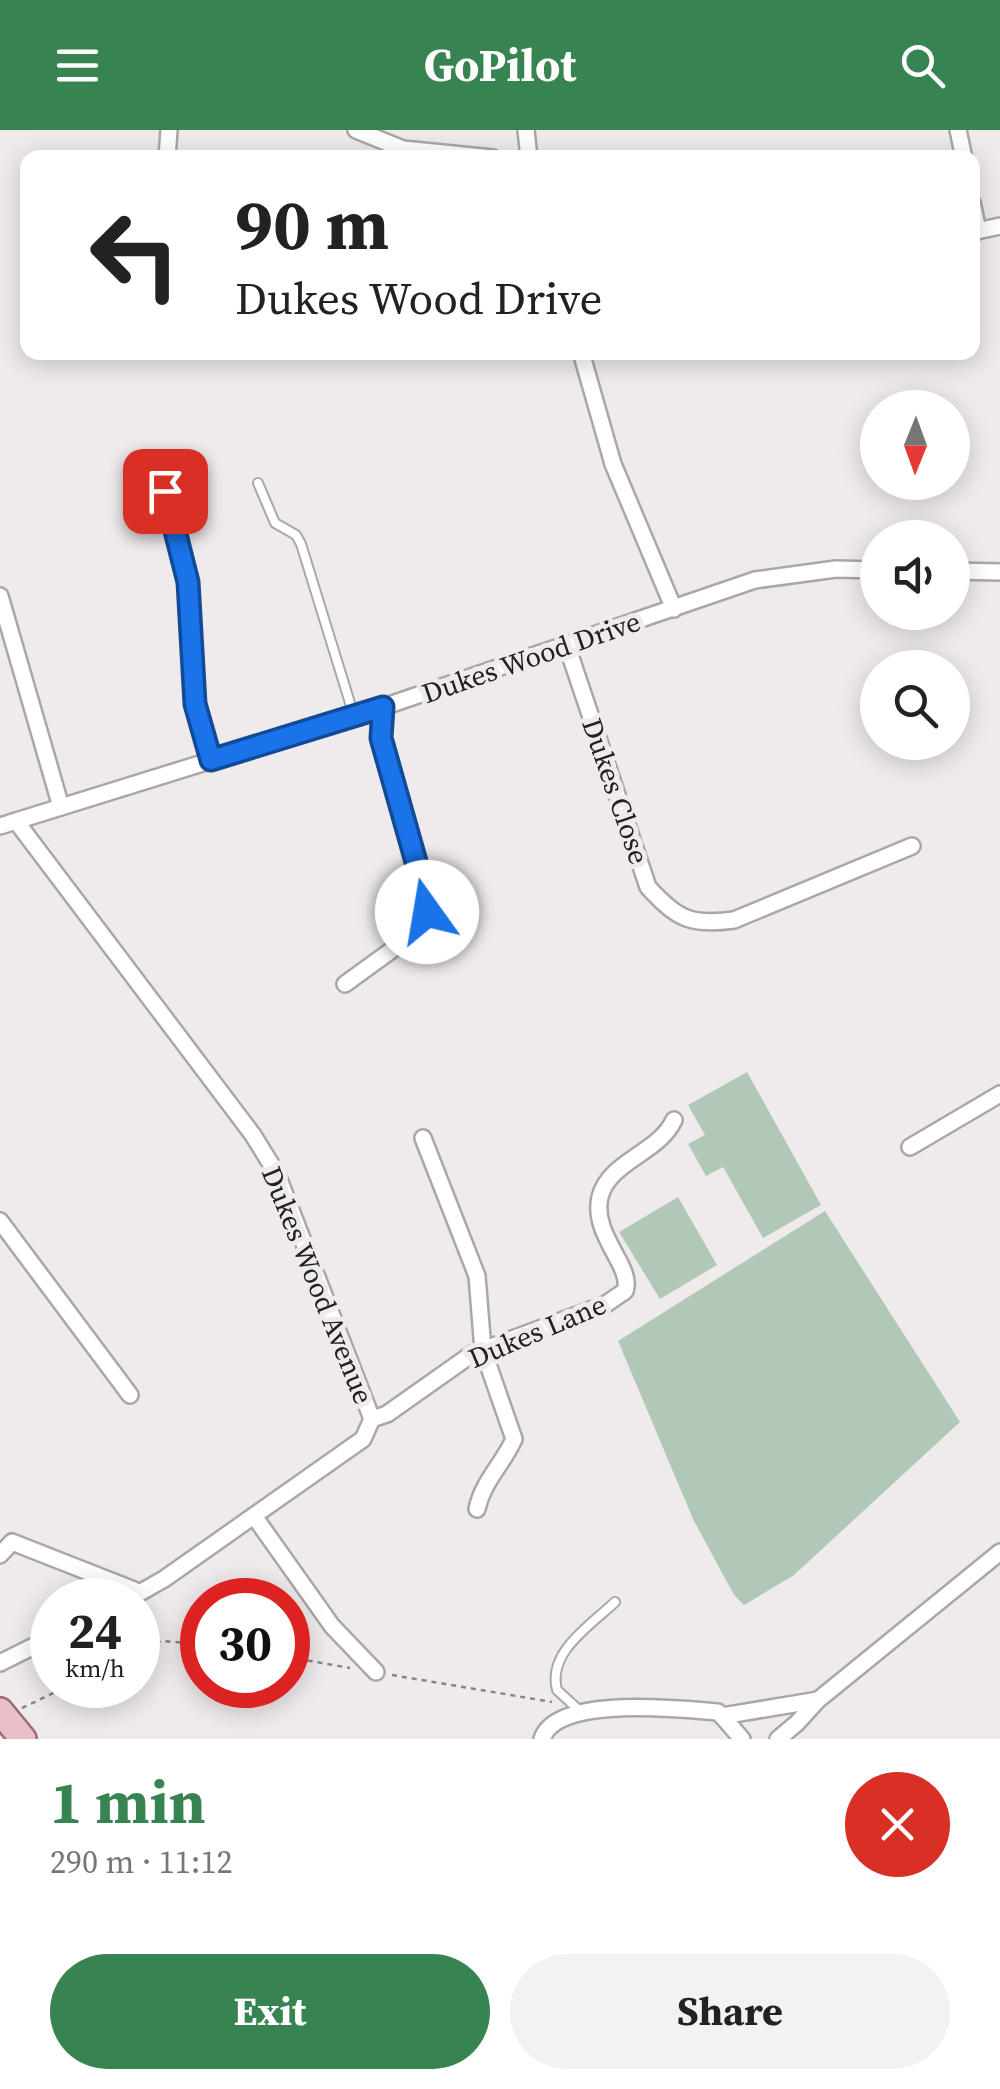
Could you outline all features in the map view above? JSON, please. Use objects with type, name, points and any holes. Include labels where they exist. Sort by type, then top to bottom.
[{"type":"main road","points":[[11,1710],[22,1739]]},
{"type":"street","points":[[356,130],[413,150]]},
{"type":"street","points":[[584,360],[614,464],[674,609]]},
{"type":"street","points":[[157,460],[188,582],[195,704],[211,760]]},
{"type":"street","name":"Dukes Wood Drive","points":[[8,824],[383,707],[755,580],[860,570]]},
{"type":"street","points":[[970,571],[1000,572]]},
{"type":"street","points":[[0,596],[61,807]]},
{"type":"street","name":"Dukes Close","points":[[567,646],[648,888],[672,913],[704,924],[734,920],[912,846]]},
{"type":"street","points":[[346,984],[406,939],[427,912],[381,738],[383,707]]},
{"type":"street","name":"Dukes Wood Avenue","points":[[8,824],[253,1135],[277,1174],[372,1419],[364,1439],[160,1579]]},
{"type":"street","points":[[910,1147],[1000,1094]]},
{"type":"street","name":"Dukes Lane","points":[[372,1419],[387,1414],[484,1350],[606,1304],[626,1291],[627,1276],[601,1227],[602,1191],[606,1179],[662,1137],[674,1120]]},
{"type":"street","points":[[422,1138],[476,1276],[484,1350],[514,1438],[505,1459],[481,1492],[478,1509]]},
{"type":"street","points":[[0,1220],[130,1395]]},
{"type":"street","points":[[254,1516],[332,1626],[376,1672]]},
{"type":"street","points":[[0,1555],[6,1539],[104,1578]]},
{"type":"street","points":[[778,1739],[818,1700],[1000,1552]]},
{"type":"street","points":[[0,1663],[30,1648]]},
{"type":"street","points":[[722,1716],[818,1700]]},
{"type":"street","points":[[542,1739],[545,1730],[558,1718],[581,1712],[680,1709],[718,1712],[742,1739]]},
{"type":"lane","points":[[258,483],[274,523],[296,535],[302,544],[354,716]]},
{"type":"lane","points":[[581,1712],[557,1690],[555,1669],[559,1658],[576,1639],[615,1602]]},
{"type":"path","points":[[310,1661],[562,1704],[581,1712]]},
{"type":"green space","points":[[747,1072],[821,1205],[763,1238],[723,1167],[706,1176],[688,1144],[705,1135],[688,1105]]},
{"type":"green space","points":[[678,1197],[717,1265],[660,1299],[619,1232]]},
{"type":"green space","points":[[825,1211],[960,1422],[794,1575],[744,1605],[734,1595],[693,1519],[618,1341]]},
{"type":"route","points":[[165,491],[188,582],[195,704],[211,760],[383,707],[381,738],[427,912]]}]
